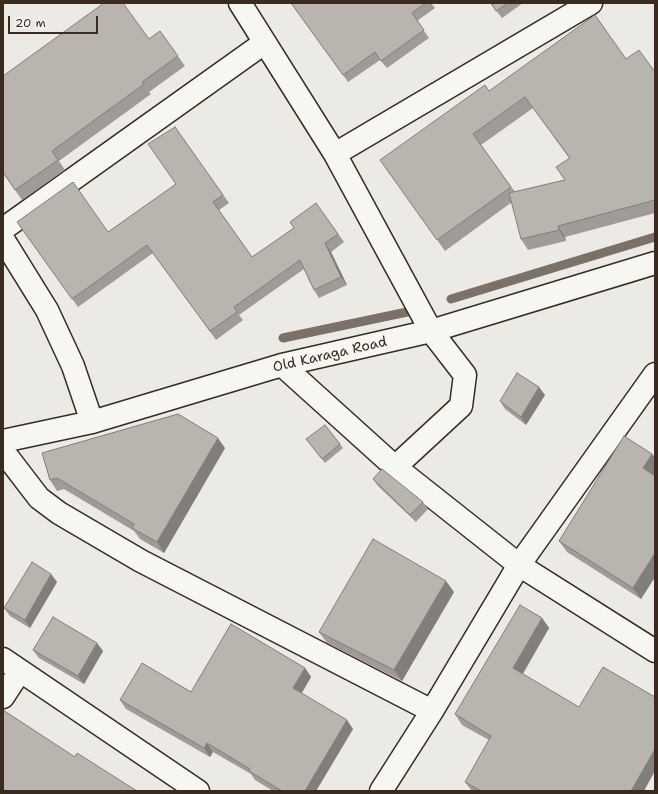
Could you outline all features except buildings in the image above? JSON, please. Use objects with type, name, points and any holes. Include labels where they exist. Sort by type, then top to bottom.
[{"type":"street","points":[[240,3],[335,154],[431,331],[465,375],[461,406],[395,467]]},
{"type":"street","points":[[335,154],[591,3]]},
{"type":"street","points":[[3,229],[264,43]]},
{"type":"street","points":[[3,239],[47,310],[73,366],[92,422]]},
{"type":"street","name":"Old Karaga Road","points":[[3,441],[92,422],[282,365],[431,331],[655,263]]},
{"type":"street","points":[[282,365],[395,467],[519,565],[655,651]]},
{"type":"street","points":[[381,791],[432,711],[519,565],[655,374]]},
{"type":"street","points":[[3,451],[39,498],[59,513],[141,560],[432,711]]},
{"type":"street","points":[[3,697],[11,665],[198,791]]},
{"type":"waterway","points":[[451,299],[655,237]]},
{"type":"waterway","points":[[283,338],[412,311]]}]
